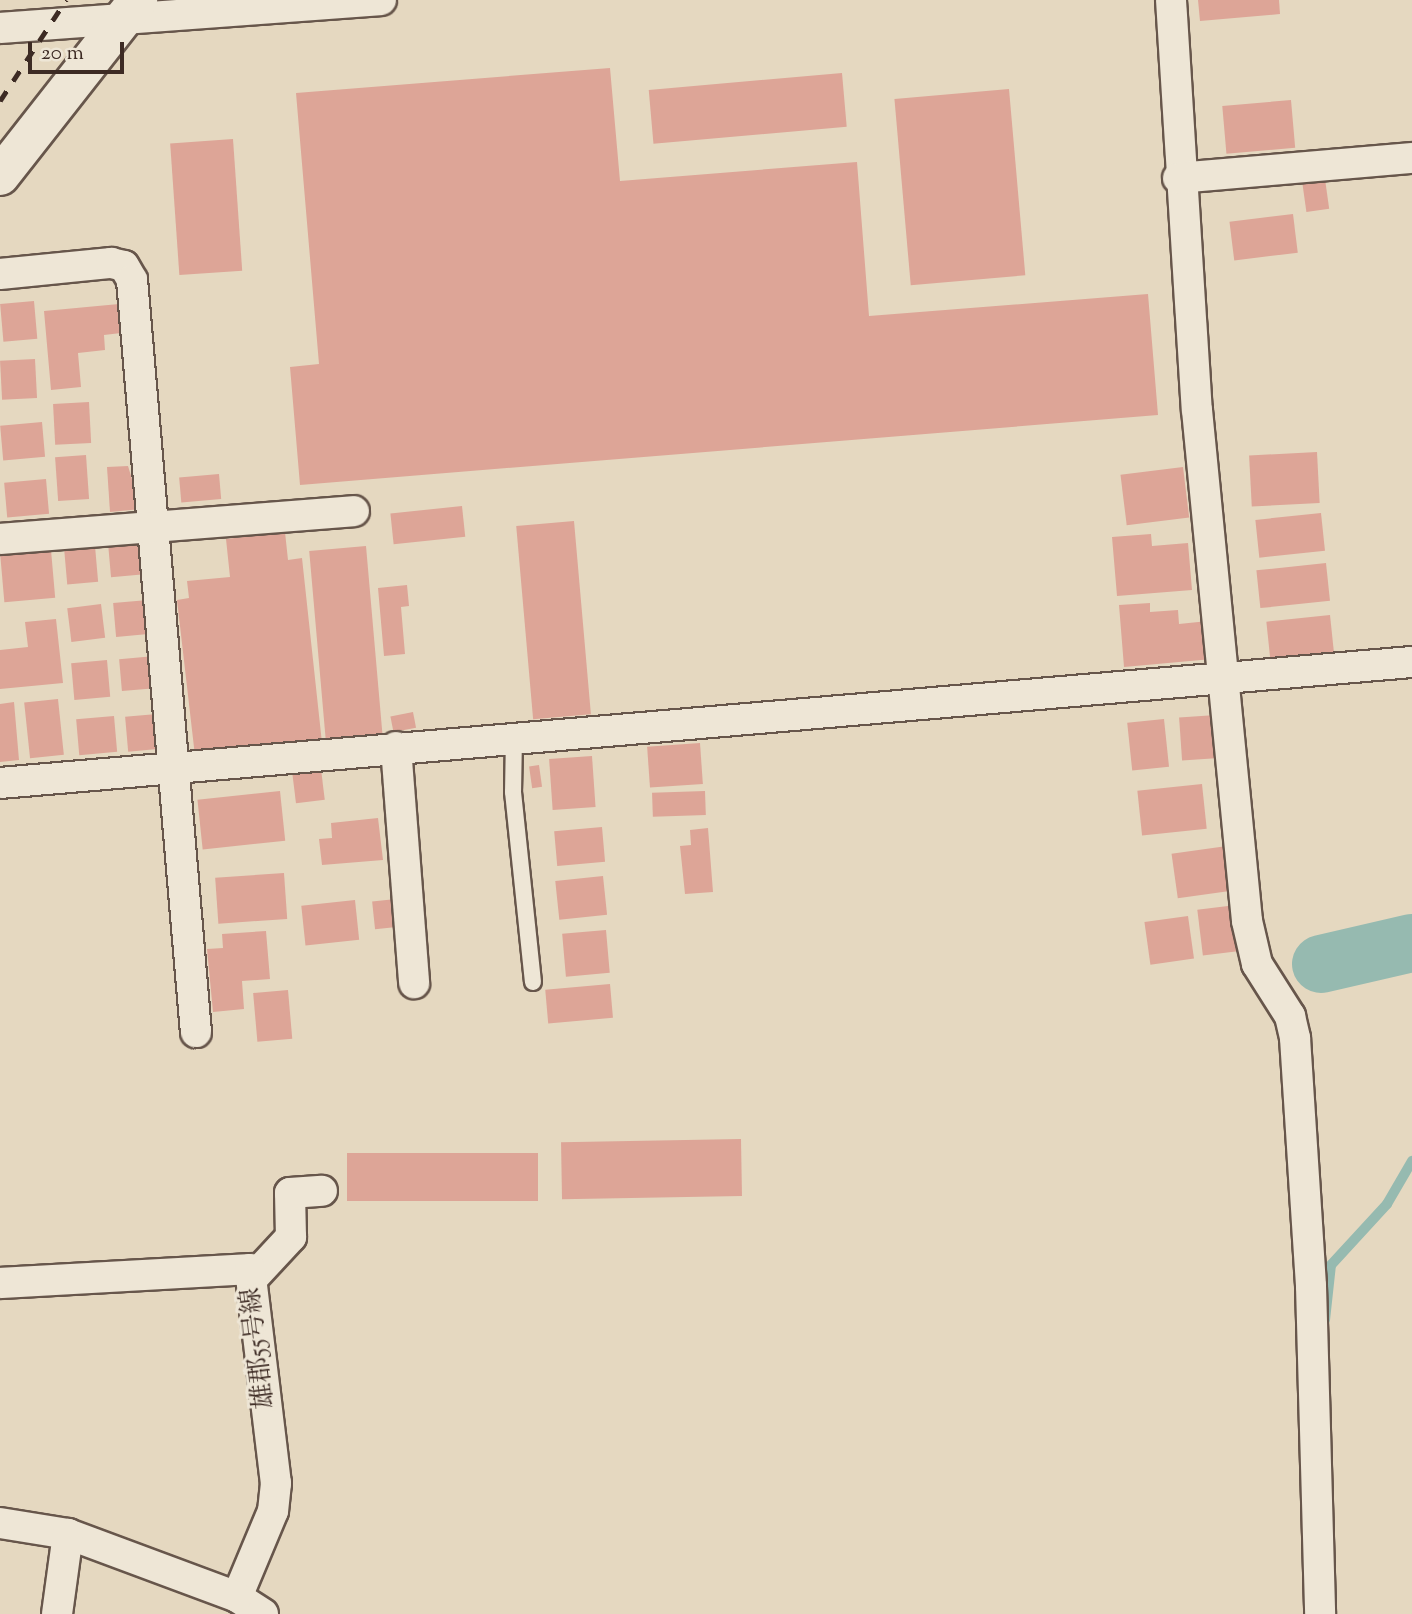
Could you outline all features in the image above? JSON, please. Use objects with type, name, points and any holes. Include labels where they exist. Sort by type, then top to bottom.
[{"type":"main road","points":[[0,176],[132,7]]},
{"type":"street","points":[[0,28],[132,7],[381,0]]},
{"type":"street","points":[[1171,0],[1178,178],[1251,946],[1290,1016],[1294,1038],[1311,1286],[1320,1614]]},
{"type":"street","points":[[1178,178],[1412,158]]},
{"type":"street","points":[[0,274],[124,266],[132,280],[196,1032]]},
{"type":"street","points":[[0,539],[354,511]]},
{"type":"street","points":[[0,783],[174,771],[514,736],[1412,662]]},
{"type":"street","points":[[396,747],[414,984]]},
{"type":"street","points":[[251,1280],[291,1237],[290,1193],[322,1191]]},
{"type":"street","name":"雄郡55号線","points":[[0,1283],[250,1269],[275,1483],[273,1510],[237,1597]]},
{"type":"street","points":[[0,1523],[68,1534],[237,1597],[263,1614]]},
{"type":"street","points":[[57,1614],[68,1534]]},
{"type":"lane","points":[[514,736],[513,792],[533,982]]},
{"type":"building","points":[[1198,0],[1279,0],[1280,14],[1200,21]]},
{"type":"building","points":[[610,68],[620,181],[857,162],[869,316],[1148,294],[1158,415],[300,485],[290,367],[319,364],[296,93]]},
{"type":"building","points":[[842,73],[847,127],[653,144],[649,90]]},
{"type":"building","points":[[1009,89],[1025,275],[911,285],[894,99]]},
{"type":"building","points":[[1291,100],[1295,148],[1226,154],[1222,106]]},
{"type":"building","points":[[233,139],[242,271],[179,275],[170,143]]},
{"type":"building","points":[[1325,179],[1329,209],[1306,212],[1302,182]]},
{"type":"building","points":[[1293,214],[1298,253],[1234,261],[1229,222]]},
{"type":"building","points":[[34,301],[37,339],[3,342],[0,304]]},
{"type":"building","points":[[119,304],[121,333],[104,335],[105,350],[78,353],[81,387],[51,390],[44,311]]},
{"type":"building","points":[[35,359],[37,398],[2,400],[0,361]]},
{"type":"building","points":[[89,402],[91,443],[55,445],[53,404]]},
{"type":"building","points":[[42,422],[45,457],[3,461],[0,426]]},
{"type":"building","points":[[1317,452],[1320,503],[1252,506],[1249,456]]},
{"type":"building","points":[[86,455],[89,499],[58,501],[55,457]]},
{"type":"building","points":[[128,466],[141,509],[110,512],[107,467]]},
{"type":"building","points":[[1183,467],[1189,518],[1127,525],[1120,475]]},
{"type":"building","points":[[219,474],[221,499],[181,502],[179,477]]},
{"type":"building","points":[[46,479],[49,514],[7,518],[4,483]]},
{"type":"building","points":[[462,506],[465,537],[394,544],[390,514]]},
{"type":"building","points":[[1321,513],[1325,551],[1259,558],[1255,520]]},
{"type":"building","points":[[574,521],[591,714],[533,719],[516,526]]},
{"type":"building","points":[[285,532],[288,560],[302,558],[322,743],[195,756],[177,600],[189,598],[187,581],[230,577],[226,539]]},
{"type":"building","points":[[1151,534],[1152,546],[1188,543],[1192,590],[1117,596],[1112,537]]},
{"type":"building","points":[[147,541],[150,574],[111,577],[108,544]]},
{"type":"building","points":[[95,546],[98,582],[67,585],[64,549]]},
{"type":"building","points":[[366,546],[383,737],[326,742],[309,551]]},
{"type":"building","points":[[51,550],[55,598],[4,602],[0,554]]},
{"type":"building","points":[[1326,563],[1330,601],[1260,608],[1256,570]]},
{"type":"building","points":[[407,585],[409,606],[401,607],[405,654],[384,656],[378,588]]},
{"type":"building","points":[[148,600],[151,634],[116,637],[113,603]]},
{"type":"building","points":[[1150,603],[1150,612],[1178,610],[1179,624],[1208,621],[1212,659],[1124,667],[1119,605]]},
{"type":"building","points":[[101,604],[105,638],[71,642],[67,608]]},
{"type":"building","points":[[1330,615],[1334,653],[1270,659],[1266,622]]},
{"type":"building","points":[[56,619],[63,683],[0,689],[0,650],[28,647],[25,622]]},
{"type":"building","points":[[155,656],[158,688],[122,691],[119,659]]},
{"type":"building","points":[[107,660],[110,697],[74,700],[71,663]]},
{"type":"building","points":[[58,699],[64,755],[30,758],[24,703]]},
{"type":"building","points":[[14,702],[19,760],[0,762],[0,704]]},
{"type":"building","points":[[413,712],[416,728],[393,732],[390,716]]},
{"type":"building","points":[[157,714],[160,749],[128,752],[125,717]]},
{"type":"building","points":[[1216,715],[1219,758],[1182,760],[1179,718]]},
{"type":"building","points":[[114,716],[117,752],[79,755],[76,719]]},
{"type":"building","points":[[1164,719],[1169,767],[1132,771],[1127,723]]},
{"type":"building","points":[[700,743],[703,784],[650,788],[647,747]]},
{"type":"building","points":[[592,756],[596,807],[553,810],[549,759]]},
{"type":"building","points":[[539,765],[542,787],[532,788],[529,766]]},
{"type":"building","points":[[321,769],[325,800],[296,803],[292,773]]},
{"type":"building","points":[[1202,784],[1207,829],[1142,836],[1137,791]]},
{"type":"building","points":[[280,791],[285,841],[203,849],[197,800]]},
{"type":"building","points":[[705,791],[706,815],[653,817],[652,793]]},
{"type":"building","points":[[378,818],[383,860],[322,865],[319,839],[332,838],[331,823]]},
{"type":"building","points":[[602,827],[605,862],[557,866],[554,831]]},
{"type":"building","points":[[708,828],[713,892],[685,894],[680,846],[691,845],[690,830]]},
{"type":"building","points":[[1227,846],[1233,891],[1178,898],[1172,854]]},
{"type":"building","points":[[284,873],[287,919],[218,924],[215,878]]},
{"type":"building","points":[[603,876],[607,915],[559,920],[555,881]]},
{"type":"building","points":[[396,899],[399,927],[375,929],[372,902]]},
{"type":"building","points":[[355,900],[359,940],[305,945],[301,906]]},
{"type":"building","points":[[1236,905],[1242,951],[1203,955],[1197,910]]},
{"type":"building","points":[[1188,916],[1194,959],[1150,965],[1144,922]]},
{"type":"building","points":[[606,930],[610,973],[566,977],[562,934]]},
{"type":"building","points":[[266,931],[270,979],[242,981],[244,1009],[213,1012],[207,949],[223,948],[222,934]]},
{"type":"building","points":[[610,984],[613,1018],[548,1024],[545,990]]},
{"type":"building","points":[[288,990],[292,1039],[257,1042],[253,993]]},
{"type":"building","points":[[741,1139],[742,1196],[562,1199],[561,1142]]},
{"type":"building","points":[[347,1153],[538,1153],[538,1201],[347,1201]]},
{"type":"waterway","points":[[1321,964],[1412,943]]},
{"type":"waterway","points":[[1325,1320],[1331,1265],[1387,1204],[1412,1161]]},
{"type":"railway","points":[[0,101],[66,0]]}]
